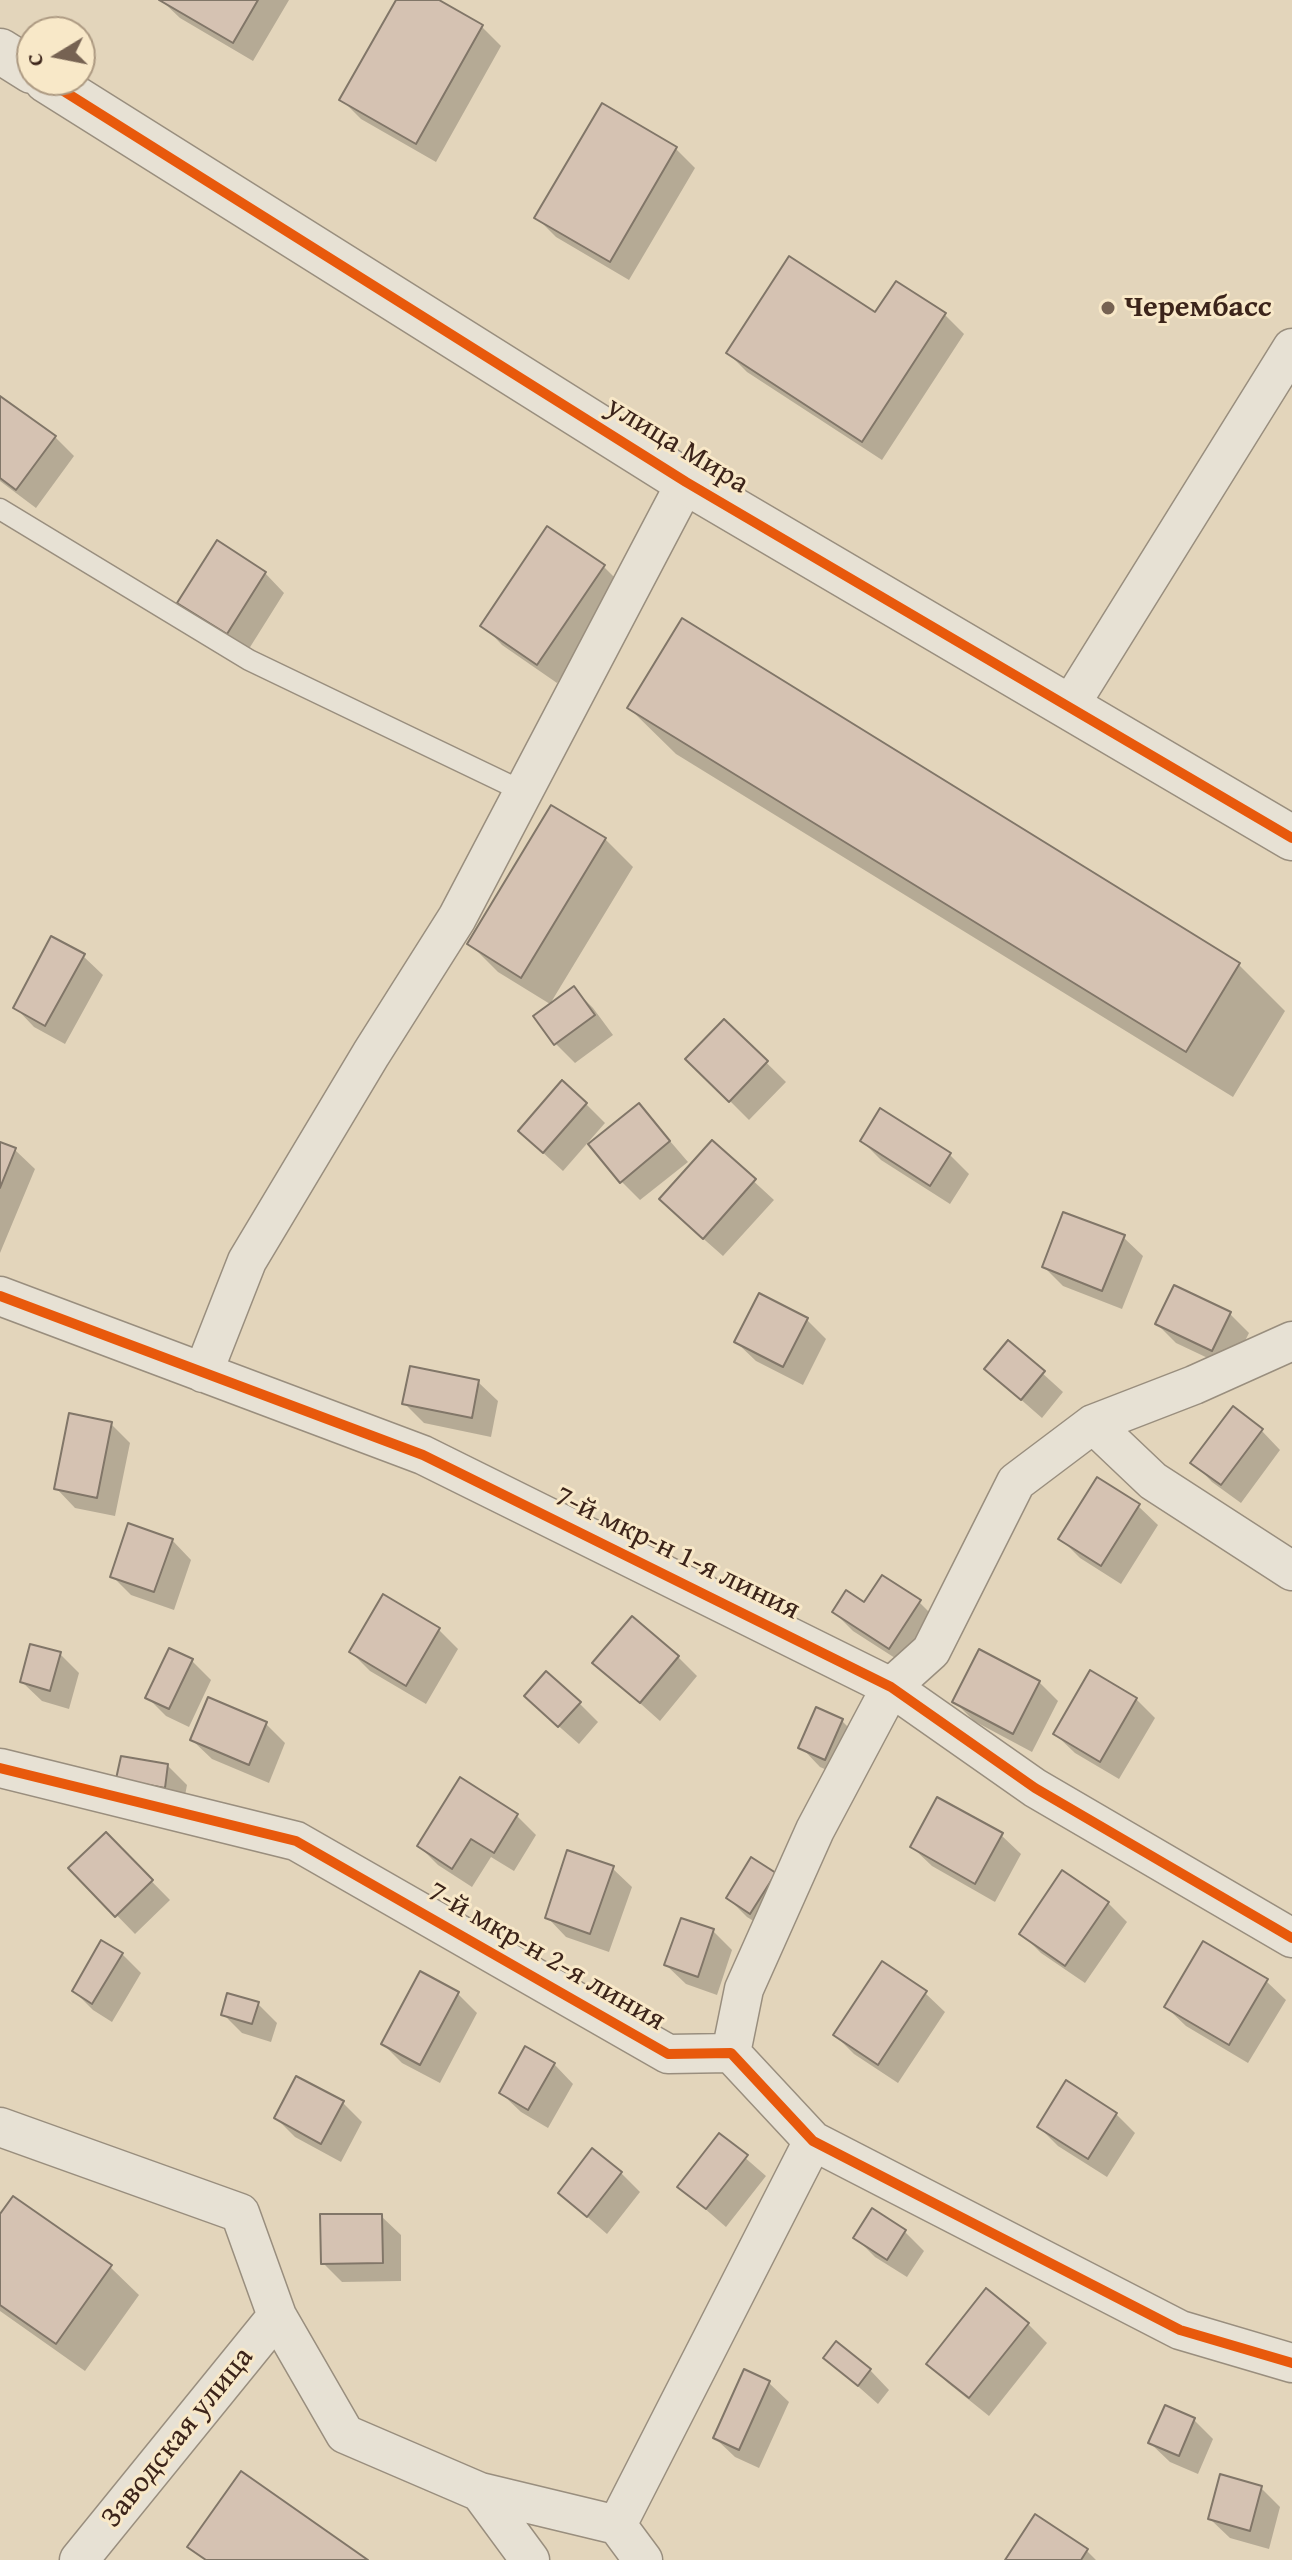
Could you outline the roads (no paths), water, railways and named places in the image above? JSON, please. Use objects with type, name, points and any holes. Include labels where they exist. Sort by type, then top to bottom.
[{"type":"street","name":"улица Мира","points":[[71,96],[686,482],[1292,838]]},
{"type":"street","points":[[1070,705],[1292,348]]},
{"type":"street","points":[[203,1373],[247,1261],[457,918],[686,482]]},
{"type":"street","name":"7-й мкр-н 1-я линия","points":[[0,1296],[423,1455],[891,1687],[1035,1788],[1292,1938]]},
{"type":"street","points":[[1292,1341],[1194,1385],[1093,1424],[1016,1482],[931,1651],[891,1687],[815,1830],[744,1989],[731,2053],[813,2141],[1180,2330],[1292,2363]]},
{"type":"street","points":[[1093,1424],[1153,1481],[1292,1571]]},
{"type":"street","name":"7-й мкр-н 2-я линия","points":[[0,1768],[296,1841],[668,2054],[731,2053]]},
{"type":"street","points":[[0,2127],[240,2213],[277,2316],[345,2434],[480,2492],[617,2525],[643,2560]]},
{"type":"street","points":[[617,2525],[813,2141]]},
{"type":"street","name":"Заводская улица","points":[[79,2560],[277,2316]]},
{"type":"street","points":[[480,2492],[530,2560]]},
{"type":"lane","points":[[0,509],[249,660],[522,791]]},
{"type":"place","name":"Черембасс","points":[[1108,308]]}]
